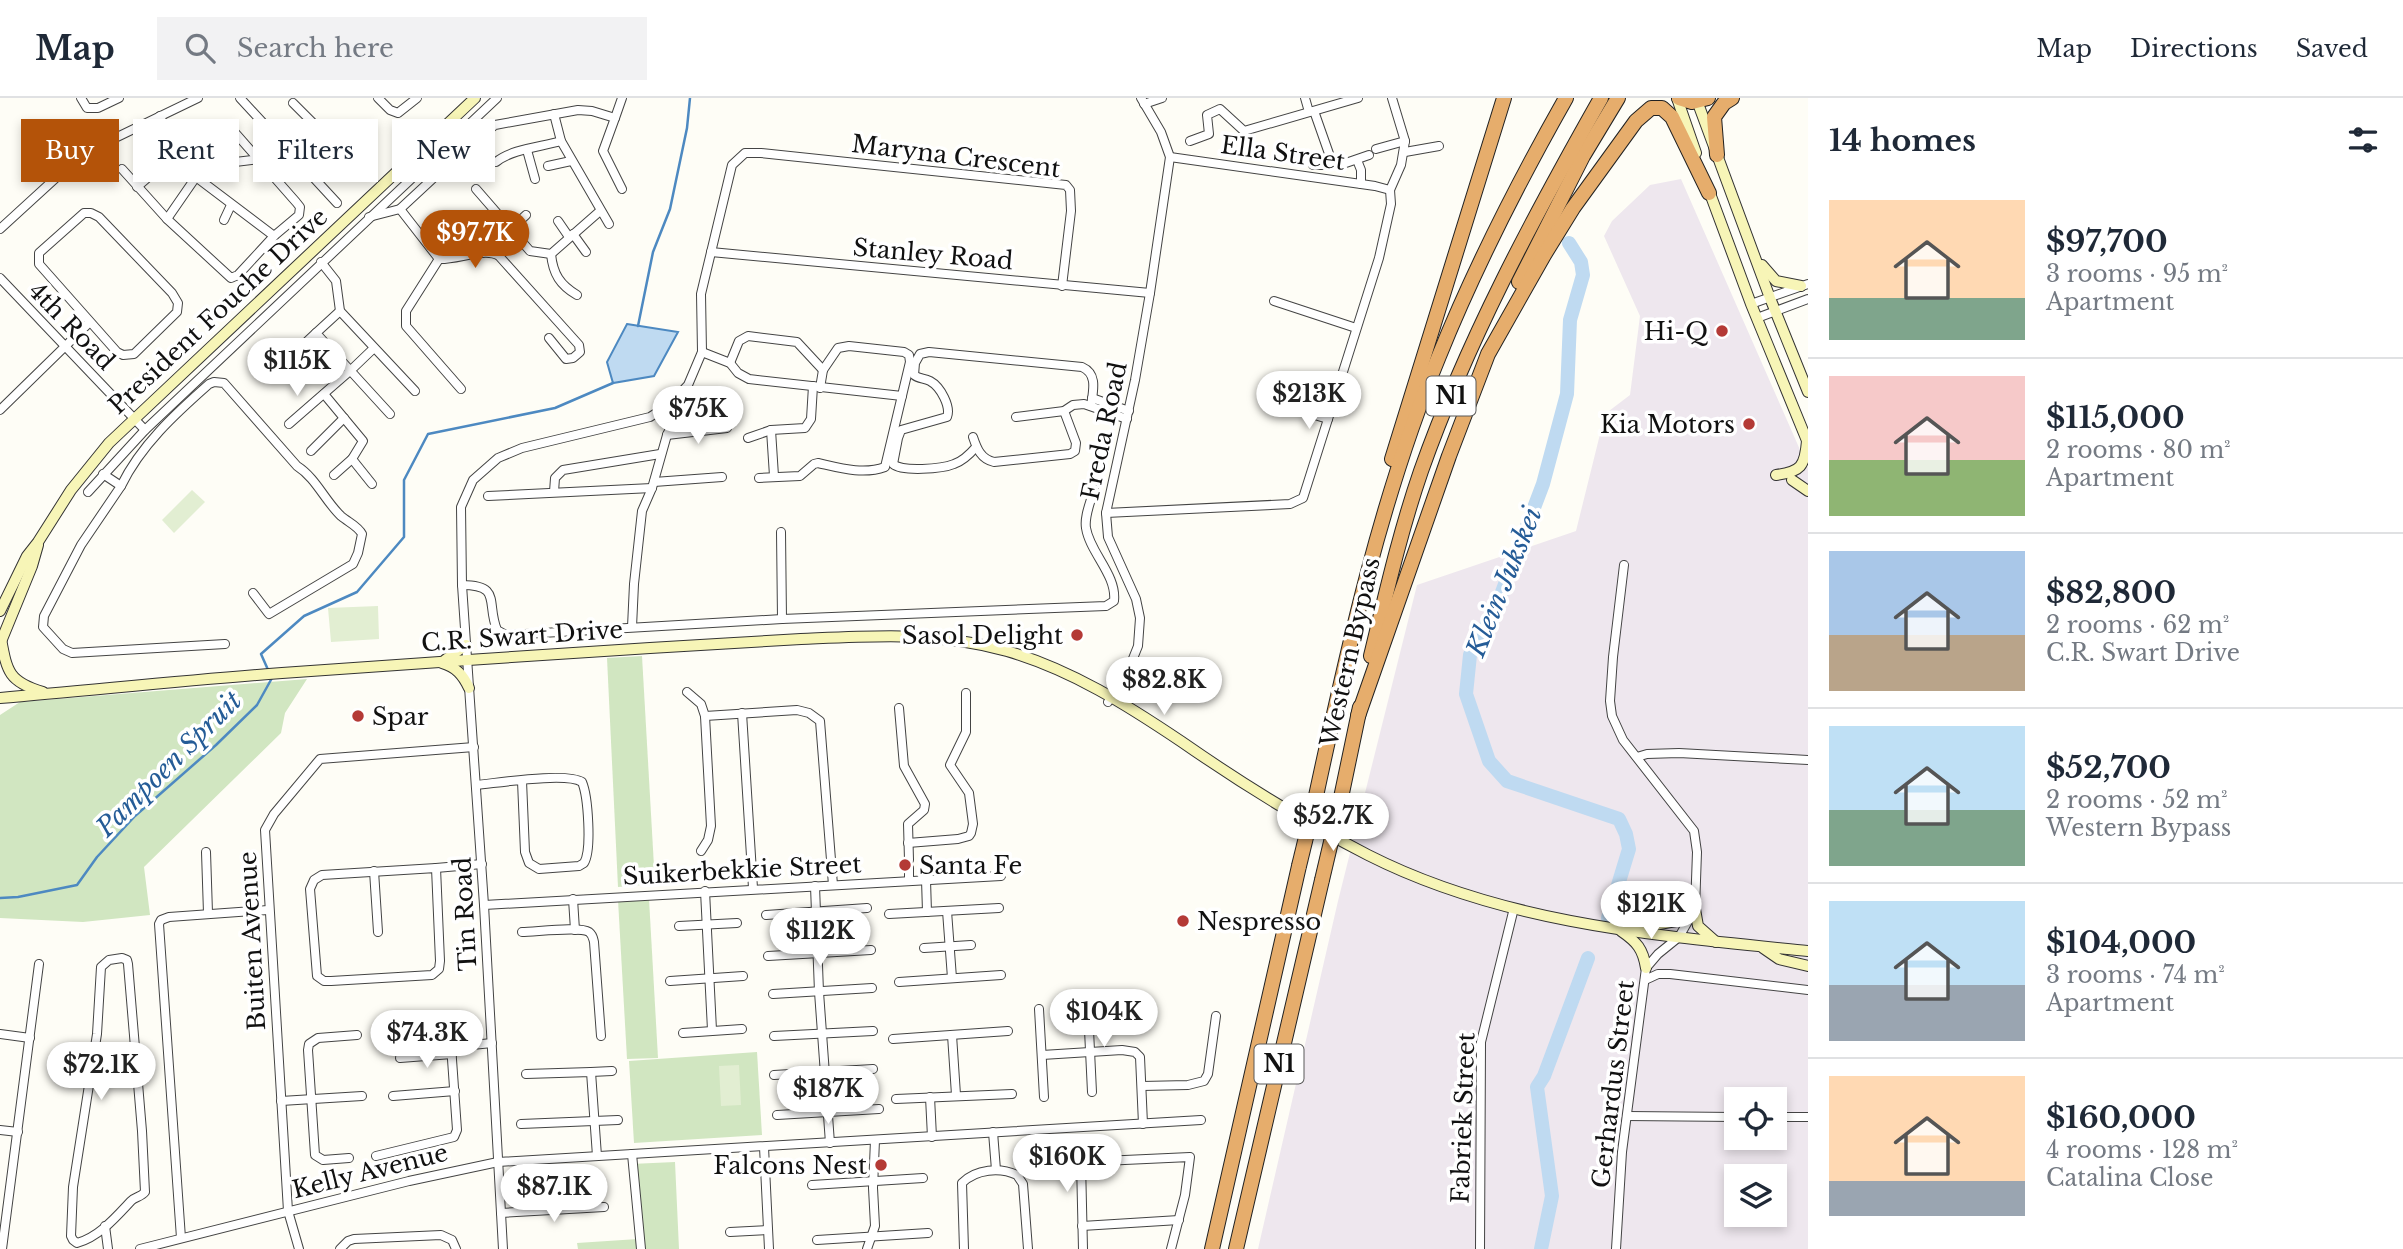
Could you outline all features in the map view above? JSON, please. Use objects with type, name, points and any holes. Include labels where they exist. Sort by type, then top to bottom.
[{"type":"highway","points":[[1347,648],[1393,454],[1504,98]]},
{"type":"highway","name":"Western Bypass","points":[[1212,1249],[1316,796],[1347,648],[1404,451],[1439,356],[1486,248],[1566,98]]},
{"type":"highway","name":"Western Bypass","points":[[1236,1249],[1390,574],[1421,472],[1459,375],[1507,271],[1601,98]]},
{"type":"highway","points":[[1358,716],[1449,456],[1508,304],[1540,236],[1618,98]]},
{"type":"highway","points":[[1678,98],[1700,99]]},
{"type":"highway","points":[[1717,155],[1714,117],[1724,103],[1732,98]]},
{"type":"highway","points":[[1488,354],[1573,208],[1645,111],[1662,108],[1672,117],[1709,192]]},
{"type":"street","points":[[81,98],[87,108],[93,109],[119,98]]},
{"type":"street","points":[[0,229],[82,154],[198,98]]},
{"type":"street","points":[[240,98],[260,119]]},
{"type":"street","points":[[378,98],[390,110],[398,113],[417,98]]},
{"type":"street","name":"President Fouche Drive","points":[[0,611],[27,556],[78,480],[109,443],[475,98]]},
{"type":"street","points":[[88,492],[145,430],[321,261],[497,98]]},
{"type":"street","points":[[622,98],[604,155],[622,189]]},
{"type":"street","points":[[1162,98],[1143,101],[1161,132],[1170,157]]},
{"type":"street","points":[[1305,98],[1333,165]]},
{"type":"street","points":[[1190,141],[1209,134],[1207,115],[1220,108],[1244,131],[1358,98]]},
{"type":"street","points":[[1106,513],[1290,504],[1300,501],[1304,496],[1388,220],[1390,190],[1405,152],[1405,141],[1392,98]]},
{"type":"street","points":[[1678,98],[1709,192],[1807,442],[1806,454],[1798,469],[1792,473],[1776,475]]},
{"type":"street","points":[[1700,99],[1717,155],[1775,312],[1808,392]]},
{"type":"street","points":[[293,103],[308,119]]},
{"type":"street","points":[[369,217],[390,214],[400,209],[486,130],[502,123],[583,110],[615,118]]},
{"type":"street","points":[[554,114],[561,141],[609,224]]},
{"type":"street","points":[[239,137],[253,152]]},
{"type":"street","points":[[496,162],[509,152],[561,141]]},
{"type":"street","points":[[1313,165],[1333,165],[1357,160],[1405,141]]},
{"type":"street","points":[[1405,152],[1439,146]]},
{"type":"street","points":[[527,150],[535,179]]},
{"type":"street","name":"Maryna Crescent","points":[[711,252],[734,161],[742,155],[761,153],[1066,185],[1070,190],[1071,211],[1062,286]]},
{"type":"street","name":"Ella Street","points":[[1170,157],[1390,190]]},
{"type":"street","name":"Freda Road","points":[[1110,699],[1138,646],[1140,618],[1136,599],[1108,537],[1106,513],[1128,415],[1150,293],[1170,157]]},
{"type":"street","points":[[1357,160],[1362,184]]},
{"type":"street","points":[[548,166],[571,161]]},
{"type":"street","points":[[122,169],[167,219],[231,278],[241,272],[274,236],[299,215],[300,207],[279,182]]},
{"type":"street","points":[[137,187],[143,182]]},
{"type":"street","points":[[167,219],[193,182]]},
{"type":"street","points":[[202,182],[274,236]]},
{"type":"street","points":[[318,182],[337,203]]},
{"type":"street","points":[[476,189],[530,251],[551,254]]},
{"type":"street","points":[[224,220],[231,205]]},
{"type":"street","points":[[400,209],[439,259]]},
{"type":"street","points":[[551,254],[600,211]]},
{"type":"street","points":[[88,212],[99,217],[172,293],[178,303],[177,312],[134,354],[123,355],[117,352],[89,323],[41,270],[38,259],[39,253],[79,215],[88,212]]},
{"type":"street","points":[[511,229],[526,215]]},
{"type":"street","points":[[558,222],[586,252]]},
{"type":"street","points":[[711,252],[701,300],[704,335],[702,352],[730,363],[738,373],[749,379],[902,396]]},
{"type":"street","name":"Stanley Road","points":[[711,252],[1150,293]]},
{"type":"street","points":[[439,259],[496,253],[579,345],[580,352],[573,358],[566,359],[549,338]]},
{"type":"street","points":[[551,254],[552,267],[557,277],[566,288],[578,295]]},
{"type":"street","points":[[1754,254],[1776,281],[1804,285]]},
{"type":"street","points":[[439,259],[407,311],[405,321],[406,326],[461,389]]},
{"type":"street","points":[[321,261],[336,281],[340,310],[415,391]]},
{"type":"street","name":"4th Road","points":[[0,278],[145,430]]},
{"type":"street","points":[[1751,304],[1804,285]]},
{"type":"street","points":[[1757,318],[1808,299]]},
{"type":"street","points":[[1274,301],[1356,328]]},
{"type":"street","points":[[299,349],[340,310]]},
{"type":"street","points":[[0,410],[89,323]]},
{"type":"street","points":[[316,333],[390,414]]},
{"type":"street","points":[[730,363],[739,341],[748,336],[797,342],[823,370]]},
{"type":"street","points":[[748,438],[771,430],[801,429],[809,425],[823,370],[835,351],[842,346],[908,354],[910,362],[885,467],[875,470],[844,470],[818,463],[800,476],[759,478]]},
{"type":"street","points":[[289,424],[374,348]]},
{"type":"street","name":"Tin Road","points":[[503,1249],[482,864],[462,585],[461,507],[468,487],[483,469],[498,458],[522,448],[623,425],[659,412],[688,385],[702,352]]},
{"type":"street","points":[[976,447],[962,460],[944,467],[903,469],[893,464],[901,430],[940,421],[949,413],[947,404],[933,383],[914,374],[915,363],[920,354],[929,352],[1082,367],[1091,373],[1091,402]]},
{"type":"street","points":[[225,644],[70,653],[43,628],[44,616],[81,545],[121,486],[130,467],[178,410],[214,382],[224,383],[290,458],[306,472],[339,514],[359,528],[362,534],[353,564],[269,614],[253,593]]},
{"type":"street","points":[[324,394],[363,441],[352,459],[334,475]]},
{"type":"street","points":[[632,627],[642,511],[653,485],[667,435],[688,401]]},
{"type":"street","points":[[1268,401],[1328,419]]},
{"type":"street","points":[[1016,417],[1064,411],[1091,402],[1128,415]]},
{"type":"street","points":[[973,437],[984,458],[994,462],[1073,453],[1076,443],[1064,411]]},
{"type":"street","points":[[311,451],[344,418]]},
{"type":"street","points":[[667,435],[727,428]]},
{"type":"street","points":[[771,430],[774,476]]},
{"type":"street","points":[[554,492],[555,478],[564,470],[660,454]]},
{"type":"street","points":[[352,459],[372,484]]},
{"type":"street","points":[[103,474],[121,486]]},
{"type":"street","points":[[488,496],[653,485],[722,477]]},
{"type":"street","points":[[1792,480],[1808,491]]},
{"type":"street","points":[[462,585],[481,585],[489,593],[495,625],[502,634],[1111,604],[1115,597],[1114,589],[1086,525],[1094,489]]},
{"type":"street","points":[[781,532],[782,619]]},
{"type":"street","name":"President Fouche Drive","points":[[1,641],[32,566],[38,542]]},
{"type":"street","points":[[1625,565],[1610,701],[1615,726],[1694,831],[1697,852],[1695,909],[1698,926],[1716,942]]},
{"type":"street","name":"C.R. Swart Drive","points":[[0,698],[253,675],[467,660],[873,635],[952,639],[1010,652],[1059,668],[1270,798],[1369,855],[1448,889],[1514,908],[1621,930],[1808,951]]},
{"type":"street","points":[[1,641],[5,663],[11,675],[26,686],[49,693]]},
{"type":"street","points":[[466,645],[441,662],[457,670],[469,688]]},
{"type":"street","points":[[687,692],[701,704],[705,716],[711,826],[708,841],[701,851]]},
{"type":"street","points":[[908,843],[958,839],[971,833],[973,824],[970,793],[950,765],[967,732],[966,693]]},
{"type":"street","points":[[0,704],[23,696]]},
{"type":"street","points":[[899,708],[904,766],[925,804],[924,810],[908,824],[909,880]]},
{"type":"street","points":[[705,716],[797,710],[809,713],[820,721],[833,885]]},
{"type":"street","points":[[741,713],[753,888]]},
{"type":"street","name":"Buiten Avenue","points":[[299,1249],[288,1211],[265,830],[274,814],[317,760],[323,757],[474,747]]},
{"type":"street","points":[[1637,757],[1679,753],[1808,760]]},
{"type":"street","points":[[476,785],[522,781],[569,778],[582,782],[589,850],[584,863],[579,866],[539,869],[529,863],[522,781]]},
{"type":"street","points":[[206,852],[208,913]]},
{"type":"street","points":[[436,868],[440,961],[436,972],[423,976],[324,981],[317,975],[312,883],[322,875],[482,864]]},
{"type":"street","points":[[374,871],[378,932]]},
{"type":"street","name":"Suikerbekkie Street","points":[[484,905],[1002,876]]},
{"type":"street","points":[[926,880],[927,912]]},
{"type":"street","points":[[815,886],[819,992],[830,1143]]},
{"type":"street","points":[[705,891],[712,1030]]},
{"type":"street","points":[[573,899],[575,930]]},
{"type":"street","points":[[766,915],[867,908]]},
{"type":"street","points":[[889,914],[999,908]]},
{"type":"street","name":"Fabriek Street","points":[[1480,1249],[1481,1042],[1514,908]]},
{"type":"street","points":[[1621,930],[1676,921],[1695,909]]},
{"type":"street","name":"Gerhardus Street","points":[[1616,1249],[1621,1166],[1646,968],[1679,937],[1695,909]]},
{"type":"street","points":[[181,1238],[159,924],[165,918],[268,910]]},
{"type":"street","points":[[947,911],[953,978]]},
{"type":"street","points":[[679,926],[737,923]]},
{"type":"street","points":[[522,932],[586,930],[590,933],[594,942],[601,1036]]},
{"type":"street","points":[[1621,930],[1637,942],[1646,968]]},
{"type":"street","points":[[923,948],[971,945]]},
{"type":"street","name":"C.R. Swart Drive","points":[[1762,947],[1779,959],[1808,966]]},
{"type":"street","points":[[768,957],[871,950]]},
{"type":"street","points":[[122,958],[127,960],[128,964],[145,1192],[133,1199],[125,1210],[105,1226],[81,1242],[75,1242],[71,1237],[73,1187],[97,1034],[101,967],[109,960],[122,958]]},
{"type":"street","points":[[2,1249],[4,1209],[18,1132],[39,964]]},
{"type":"street","points":[[1645,980],[1658,974],[1670,974],[1808,990]]},
{"type":"street","points":[[899,982],[1001,975]]},
{"type":"street","points":[[670,981],[743,976]]},
{"type":"street","points":[[773,994],[872,988]]},
{"type":"street","points":[[1039,1009],[1044,1097]]},
{"type":"street","points":[[1087,1009],[1092,1091]]},
{"type":"street","points":[[1142,1087],[1188,1085],[1204,1081],[1208,1074],[1216,1016]]},
{"type":"street","points":[[376,1156],[454,1137],[457,1130],[450,1017],[402,1021]]},
{"type":"street","points":[[683,1033],[742,1029]]},
{"type":"street","points":[[774,1036],[873,1031]]},
{"type":"street","points":[[893,1040],[1008,1031]]},
{"type":"street","points":[[0,1034],[30,1038]]},
{"type":"street","points":[[349,1158],[323,1160],[316,1157],[310,1100],[309,1044],[318,1038],[357,1035]]},
{"type":"street","points":[[952,1035],[956,1095]]},
{"type":"street","points":[[400,1058],[492,1043]]},
{"type":"street","points":[[1042,1055],[1122,1050],[1135,1052],[1140,1057],[1143,1124]]},
{"type":"street","points":[[774,1075],[873,1069]]},
{"type":"street","points":[[526,1074],[612,1071]]},
{"type":"street","points":[[591,1072],[597,1156]]},
{"type":"street","points":[[393,1096],[455,1091]]},
{"type":"street","points":[[896,1098],[1013,1094]]},
{"type":"street","points":[[281,1101],[362,1096]]},
{"type":"street","points":[[930,1097],[932,1137]]},
{"type":"street","points":[[776,1115],[878,1109]]},
{"type":"street","points":[[1627,1116],[1724,1117]]},
{"type":"street","points":[[1787,1117],[1808,1117]]},
{"type":"street","points":[[521,1124],[618,1120]]},
{"type":"street","name":"Kelly Avenue","points":[[140,1249],[164,1246],[181,1238],[444,1172],[498,1162],[993,1132],[1083,1134],[1143,1124],[1201,1121]]},
{"type":"street","points":[[0,1130],[18,1132]]},
{"type":"street","points":[[993,1132],[996,1170]]},
{"type":"street","points":[[1083,1134],[1083,1249]]},
{"type":"street","points":[[867,1249],[875,1226],[875,1140]]},
{"type":"street","points":[[764,1147],[769,1249]]},
{"type":"street","points":[[632,1154],[641,1249]]},
{"type":"street","points":[[1081,1161],[1189,1156],[1179,1220],[1171,1249]]},
{"type":"street","points":[[964,1249],[962,1183],[968,1177],[996,1170],[1017,1175],[1023,1184],[1028,1249]]},
{"type":"street","points":[[813,1185],[923,1178]]},
{"type":"street","points":[[501,1213],[604,1207]]},
{"type":"street","points":[[1082,1226],[1179,1220]]},
{"type":"street","points":[[105,1226],[108,1249]]},
{"type":"street","points":[[730,1232],[767,1230]]},
{"type":"street","points":[[817,1240],[928,1233]]},
{"type":"street","points":[[340,1249],[354,1239],[441,1235],[452,1240],[456,1249]]},
{"type":"shaded area","points":[[1681,179],[1808,468],[1808,1249],[1258,1249],[1338,901],[1417,585],[1576,531],[1605,414],[1630,395],[1640,316],[1604,236],[1612,221],[1650,185]]},
{"type":"green space","points":[[192,490],[205,502],[174,533],[162,520]]},
{"type":"green space","points":[[378,606],[379,639],[331,642],[328,608]]},
{"type":"green space","points":[[642,656],[655,884],[618,887],[607,658]]},
{"type":"green space","points":[[307,679],[285,713],[281,733],[144,867],[150,915],[83,922],[0,918],[0,715],[20,702]]},
{"type":"green space","points":[[649,899],[658,1058],[627,1059],[618,900]]},
{"type":"green space","points":[[757,1052],[762,1135],[634,1143],[629,1061]]},
{"type":"green space","points":[[739,1065],[741,1105],[721,1106],[719,1066]]},
{"type":"green space","points":[[675,1162],[679,1249],[578,1249],[577,1243],[638,1239],[631,1164]]},
{"type":"water","points":[[627,324],[678,332],[654,376],[613,383],[607,362]]},
{"type":"waterway","name":"Pampoen Spruit","points":[[638,326],[653,252],[670,209],[687,128],[690,98]]},
{"type":"waterway","name":"Klein Jukskei","points":[[1569,243],[1581,262],[1583,275],[1570,320],[1567,394],[1543,484],[1496,608],[1470,655],[1466,694],[1489,761],[1507,781],[1619,819],[1629,849],[1608,918]]},
{"type":"waterway","name":"Pampoen Spruit","points":[[269,672],[261,654],[304,616],[357,592],[404,537],[404,480],[428,434],[555,408],[613,383]]},
{"type":"waterway","name":"Pampoen Spruit","points":[[0,898],[77,885],[97,857],[135,816],[257,705],[272,678]]},
{"type":"waterway","name":"Klein Jukskei","points":[[1541,1249],[1552,1196],[1537,1087],[1544,1076],[1588,958]]},
{"type":"place","name":"Hi-Q","points":[[1722,331]]},
{"type":"place","name":"Kia Motors","points":[[1749,424]]},
{"type":"place","name":"Sasol Delight","points":[[1077,635]]},
{"type":"place","name":"Spar","points":[[358,716]]},
{"type":"place","name":"Santa Fe","points":[[905,865]]},
{"type":"place","name":"Nespresso","points":[[1183,921]]},
{"type":"place","name":"Falcons Nest","points":[[881,1165]]}]
